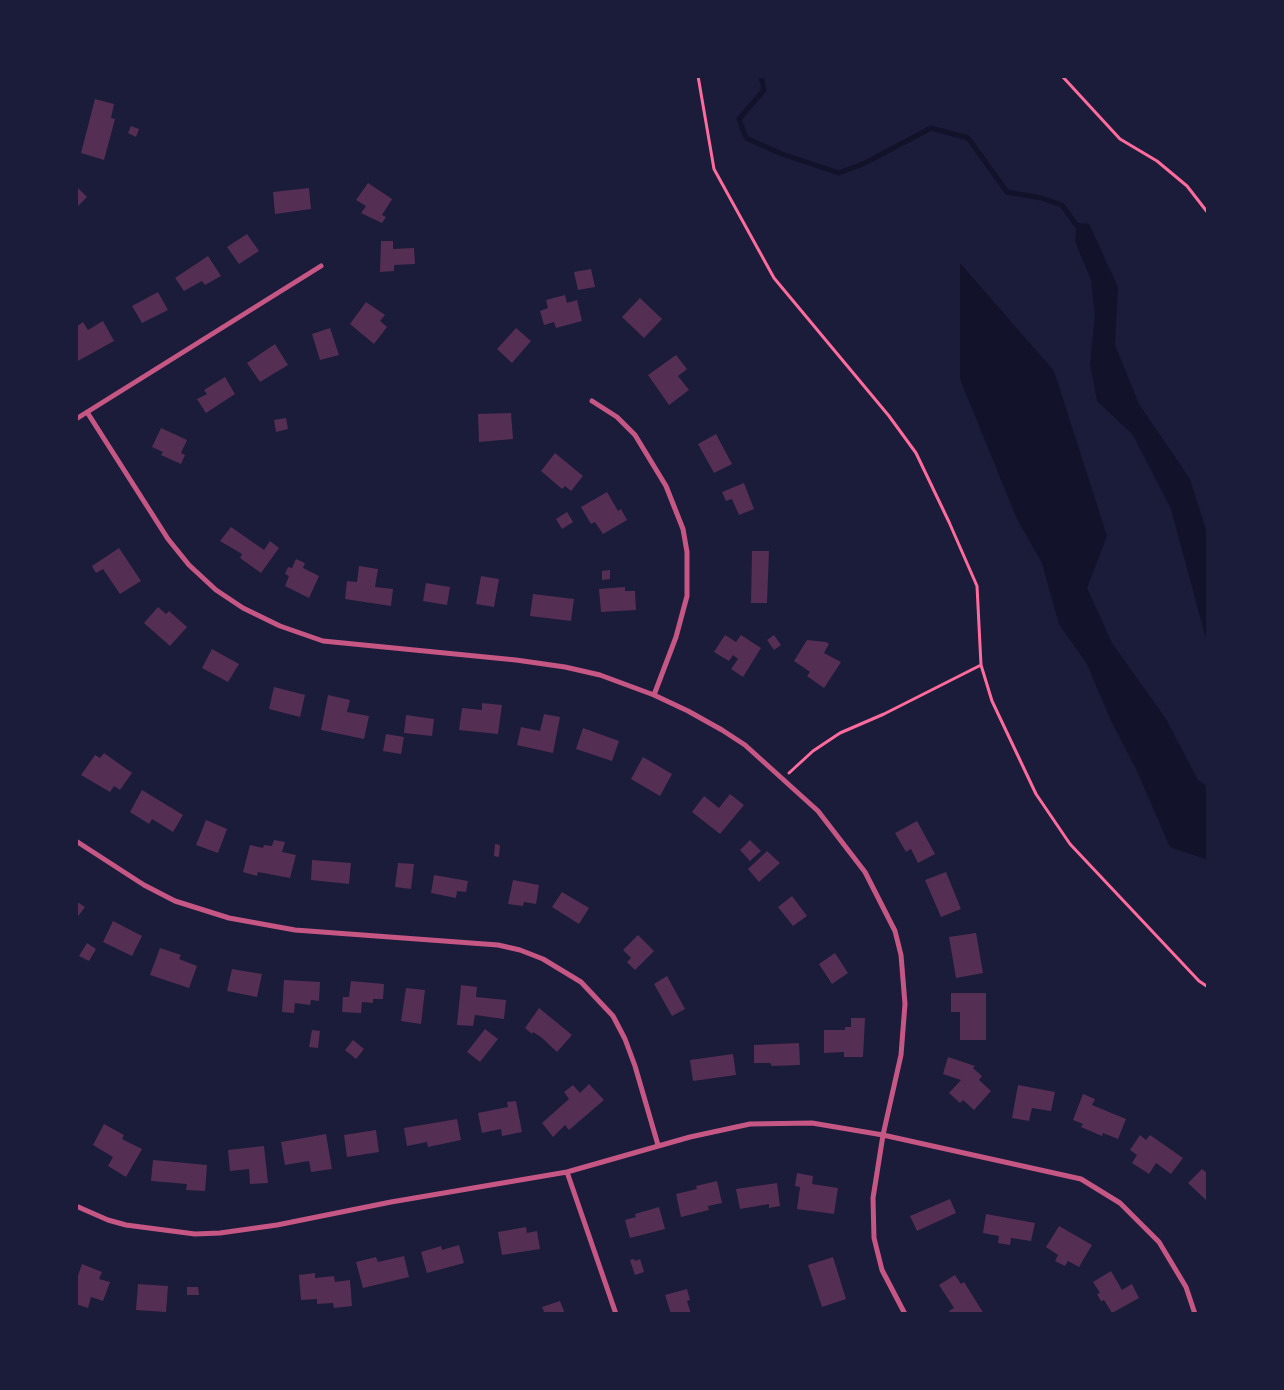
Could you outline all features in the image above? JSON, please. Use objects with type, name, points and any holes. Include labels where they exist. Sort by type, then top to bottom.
[{"type":"street","points":[[76,419],[321,266]]},
{"type":"street","points":[[592,401],[617,417],[635,435],[666,486],[683,529],[687,552],[687,596],[676,637],[654,695]]},
{"type":"street","points":[[88,412],[168,539],[190,565],[216,590],[243,608],[280,626],[323,641],[486,656],[565,667],[600,676],[654,695],[722,730],[784,778],[818,811],[865,872],[895,931],[903,972],[905,1023],[873,1198],[874,1238],[882,1270],[905,1314]]},
{"type":"street","points":[[76,841],[144,885],[175,901],[229,918],[295,930],[498,945],[520,950],[543,959],[581,982],[613,1016],[625,1039],[635,1066],[658,1146]]},
{"type":"street","points":[[76,1206],[108,1220],[126,1225],[195,1234],[220,1233],[277,1225],[567,1172],[658,1146],[750,1124],[812,1122],[883,1135],[1081,1179],[1120,1203],[1159,1242],[1186,1287],[1195,1314]]},
{"type":"street","points":[[567,1172],[616,1314]]},
{"type":"path","points":[[698,76],[714,169],[774,278],[888,416],[916,453],[945,513],[977,586],[981,665],[995,708],[1015,746],[1036,794],[1070,844],[1199,981],[1208,987]]},
{"type":"path","points":[[1062,76],[1120,139],[1157,161],[1179,180],[1208,213]]},
{"type":"path","points":[[784,778],[813,751],[840,733],[884,714],[981,665]]},
{"type":"shaded area","points":[[1077,223],[1089,224],[1118,287],[1115,345],[1139,404],[1190,479],[1208,536],[1208,646],[1171,509],[1133,435],[1097,401],[1090,363],[1095,317],[1091,280],[1075,241]]},
{"type":"shaded area","points":[[960,263],[1054,371],[1107,536],[1087,588],[1112,643],[1166,719],[1198,780],[1208,787],[1208,860],[1170,847],[1136,769],[1111,721],[1087,664],[1059,624],[1042,563],[1017,519],[960,379]]},
{"type":"building","points":[[95,99],[114,104],[111,118],[115,119],[104,160],[81,153]]},
{"type":"building","points":[[131,126],[139,129],[136,137],[128,133]]},
{"type":"building","points":[[368,183],[392,199],[382,215],[386,217],[382,223],[361,213],[366,206],[356,200]]},
{"type":"building","points":[[76,186],[87,197],[76,208]]},
{"type":"building","points":[[309,188],[311,209],[275,214],[273,192]]},
{"type":"building","points":[[247,234],[259,251],[239,264],[227,247]]},
{"type":"building","points":[[381,241],[393,241],[393,249],[414,248],[415,264],[394,265],[394,271],[380,272]]},
{"type":"building","points":[[208,256],[221,276],[205,285],[202,281],[184,291],[175,278]]},
{"type":"building","points":[[591,269],[595,287],[578,290],[574,272]]},
{"type":"building","points":[[158,292],[168,310],[142,323],[132,306]]},
{"type":"building","points":[[565,295],[567,303],[577,300],[582,321],[556,328],[554,322],[544,325],[540,311],[548,308],[546,300]]},
{"type":"building","points":[[640,298],[662,319],[644,338],[622,317]]},
{"type":"building","points":[[366,302],[385,315],[380,321],[387,327],[374,344],[350,324]]},
{"type":"building","points":[[103,321],[114,341],[76,362],[76,327],[83,322],[88,330]]},
{"type":"building","points":[[330,328],[339,355],[320,360],[312,334]]},
{"type":"building","points":[[516,328],[531,341],[512,363],[497,349]]},
{"type":"building","points":[[275,344],[288,365],[260,382],[247,363]]},
{"type":"building","points":[[676,355],[687,369],[678,376],[689,390],[669,405],[648,375]]},
{"type":"building","points":[[225,377],[235,394],[206,413],[197,399],[207,394],[204,390]]},
{"type":"building","points":[[511,413],[513,439],[479,442],[478,414]]},
{"type":"building","points":[[286,418],[288,429],[276,432],[274,420]]},
{"type":"building","points":[[161,428],[187,440],[181,453],[185,455],[181,464],[161,455],[163,452],[152,447]]},
{"type":"building","points":[[716,434],[732,464],[714,473],[698,444]]},
{"type":"building","points":[[555,453],[583,476],[571,491],[565,486],[562,489],[541,471]]},
{"type":"building","points":[[744,483],[754,509],[739,515],[732,499],[726,501],[722,492]]},
{"type":"building","points":[[607,492],[618,511],[621,509],[627,520],[603,534],[595,522],[591,524],[581,507]]},
{"type":"building","points":[[567,512],[573,522],[562,529],[556,519]]},
{"type":"building","points":[[231,527],[264,550],[270,541],[279,548],[261,573],[240,558],[242,554],[220,541]]},
{"type":"building","points":[[119,548],[141,581],[120,594],[103,569],[96,573],[92,566]]},
{"type":"building","points":[[752,551],[769,551],[767,603],[751,603]]},
{"type":"building","points":[[296,559],[305,563],[303,568],[319,576],[309,598],[285,586],[289,576],[285,574],[288,567],[292,568]]},
{"type":"building","points":[[359,566],[378,569],[375,587],[393,589],[391,606],[345,599],[347,581],[357,582]]},
{"type":"building","points":[[610,570],[610,579],[602,580],[602,571]]},
{"type":"building","points":[[481,576],[499,579],[494,607],[476,604]]},
{"type":"building","points":[[426,583],[450,587],[447,605],[423,601]]},
{"type":"building","points":[[625,587],[625,591],[635,591],[636,610],[601,612],[599,589]]},
{"type":"building","points":[[533,594],[574,599],[571,621],[530,616]]},
{"type":"building","points":[[158,607],[166,614],[169,611],[187,627],[170,646],[144,623]]},
{"type":"building","points":[[725,635],[736,642],[741,635],[761,648],[743,677],[731,669],[738,659],[733,655],[729,661],[714,652]]},
{"type":"building","points":[[774,635],[781,645],[774,650],[767,640]]},
{"type":"building","points":[[807,640],[826,642],[829,644],[824,653],[841,662],[824,688],[807,676],[810,672],[794,661]]},
{"type":"building","points":[[212,649],[239,664],[228,682],[202,668]]},
{"type":"building","points":[[274,687],[305,695],[300,717],[269,709]]},
{"type":"building","points":[[328,695],[350,700],[347,712],[369,716],[364,739],[321,730]]},
{"type":"building","points":[[482,703],[502,705],[498,734],[459,730],[462,708],[482,710]]},
{"type":"building","points":[[544,714],[560,717],[553,753],[517,745],[521,727],[540,731]]},
{"type":"building","points":[[406,715],[434,719],[432,736],[404,733]]},
{"type":"building","points":[[583,728],[619,741],[612,761],[576,749]]},
{"type":"building","points":[[386,734],[404,737],[401,754],[383,751]]},
{"type":"building","points":[[104,753],[132,773],[120,790],[114,786],[110,792],[81,775],[95,755],[100,758]]},
{"type":"building","points":[[643,757],[672,774],[660,796],[631,779]]},
{"type":"building","points":[[142,790],[183,815],[173,832],[152,819],[149,824],[130,812]]},
{"type":"building","points":[[730,794],[744,805],[720,834],[692,812],[704,796],[719,808]]},
{"type":"building","points":[[206,820],[227,829],[218,853],[196,845]]},
{"type":"building","points":[[917,821],[935,854],[918,863],[911,849],[906,852],[895,833]]},
{"type":"building","points":[[274,840],[285,842],[282,852],[296,855],[290,878],[258,872],[257,876],[243,872],[250,845],[263,848],[264,845],[272,846]]},
{"type":"building","points":[[750,840],[761,851],[750,861],[740,850]]},
{"type":"building","points":[[495,844],[500,845],[499,857],[494,856]]},
{"type":"building","points":[[767,851],[780,863],[759,882],[748,869]]},
{"type":"building","points":[[312,860],[351,863],[349,884],[311,880]]},
{"type":"building","points":[[398,863],[414,864],[411,889],[395,887]]},
{"type":"building","points":[[946,872],[961,909],[941,917],[925,880]]},
{"type":"building","points":[[434,875],[468,881],[466,892],[457,891],[456,898],[431,893]]},
{"type":"building","points":[[513,880],[539,885],[536,904],[524,902],[523,906],[508,904]]},
{"type":"building","points":[[562,892],[589,908],[579,924],[552,907]]},
{"type":"building","points":[[792,896],[807,916],[793,926],[778,907]]},
{"type":"building","points":[[76,901],[85,907],[76,919]]},
{"type":"building","points":[[113,921],[142,936],[132,956],[103,942]]},
{"type":"building","points":[[976,933],[983,973],[956,978],[949,937]]},
{"type":"building","points":[[638,935],[654,951],[635,970],[627,962],[631,958],[623,950]]},
{"type":"building","points":[[87,943],[96,949],[89,961],[79,956]]},
{"type":"building","points":[[160,948],[181,955],[179,959],[197,966],[189,988],[150,975]]},
{"type":"building","points":[[835,953],[848,973],[832,984],[819,964]]},
{"type":"building","points":[[232,969],[262,974],[257,997],[227,991]]},
{"type":"building","points":[[667,976],[685,1009],[672,1016],[654,984]]},
{"type":"building","points":[[284,980],[320,982],[319,1001],[311,1000],[310,1005],[295,1003],[294,1013],[282,1012]]},
{"type":"building","points":[[351,981],[384,984],[383,999],[373,999],[373,1003],[362,1002],[361,1013],[342,1012],[343,997],[349,997]]},
{"type":"building","points":[[461,985],[477,987],[476,997],[506,1000],[504,1019],[475,1015],[473,1026],[457,1025]]},
{"type":"building","points":[[406,988],[425,990],[421,1024],[401,1021]]},
{"type":"building","points":[[951,993],[986,993],[986,1040],[960,1040],[960,1012],[951,1012]]},
{"type":"building","points":[[539,1008],[572,1035],[557,1052],[541,1037],[533,1032],[532,1034],[525,1028]]},
{"type":"building","points":[[851,1018],[865,1018],[863,1057],[844,1057],[844,1052],[824,1053],[824,1030],[845,1030],[845,1027],[851,1027]]},
{"type":"building","points":[[485,1029],[498,1039],[480,1062],[467,1052]]},
{"type":"building","points":[[312,1030],[320,1031],[318,1048],[309,1047]]},
{"type":"building","points":[[353,1040],[364,1049],[356,1059],[345,1050]]},
{"type":"building","points":[[799,1043],[800,1065],[772,1066],[770,1063],[754,1063],[754,1045]]},
{"type":"building","points":[[733,1054],[736,1075],[693,1081],[690,1060]]},
{"type":"building","points":[[948,1057],[975,1066],[973,1068],[982,1076],[979,1080],[991,1091],[974,1110],[963,1100],[960,1103],[949,1093],[961,1080],[943,1074]]},
{"type":"building","points":[[589,1084],[604,1100],[569,1130],[565,1125],[553,1137],[542,1123],[569,1099],[564,1092],[573,1085],[580,1093]]},
{"type":"building","points":[[1018,1085],[1055,1092],[1051,1111],[1032,1108],[1029,1121],[1012,1118]]},
{"type":"building","points":[[1083,1094],[1095,1099],[1092,1105],[1126,1119],[1118,1139],[1103,1133],[1102,1136],[1081,1127],[1083,1124],[1073,1120]]},
{"type":"building","points":[[516,1101],[522,1132],[502,1136],[501,1129],[482,1133],[478,1113],[508,1107],[507,1102]]},
{"type":"building","points":[[457,1119],[461,1140],[428,1147],[427,1142],[407,1146],[404,1128]]},
{"type":"building","points":[[104,1124],[124,1135],[122,1139],[142,1149],[126,1177],[108,1166],[113,1157],[93,1145]]},
{"type":"building","points":[[376,1130],[379,1152],[347,1157],[344,1135]]},
{"type":"building","points":[[326,1134],[332,1169],[311,1172],[309,1161],[285,1165],[281,1142]]},
{"type":"building","points":[[1140,1135],[1146,1140],[1150,1135],[1183,1158],[1171,1174],[1156,1163],[1149,1174],[1132,1163],[1137,1155],[1130,1150]]},
{"type":"building","points":[[264,1146],[268,1183],[250,1184],[249,1169],[230,1171],[228,1150]]},
{"type":"building","points":[[153,1160],[207,1165],[205,1191],[186,1190],[187,1184],[151,1181]]},
{"type":"building","points":[[1202,1169],[1208,1174],[1208,1202],[1188,1183]]},
{"type":"building","points":[[797,1173],[813,1176],[812,1184],[838,1188],[834,1214],[797,1209],[800,1187],[795,1186]]},
{"type":"building","points":[[717,1181],[722,1203],[708,1206],[709,1210],[681,1217],[676,1194],[697,1189],[696,1186]]},
{"type":"building","points":[[777,1183],[780,1206],[769,1208],[769,1204],[740,1209],[736,1189]]},
{"type":"building","points":[[950,1199],[956,1213],[917,1231],[910,1216]]},
{"type":"building","points":[[659,1207],[665,1229],[630,1238],[625,1220],[636,1217],[635,1214]]},
{"type":"building","points":[[986,1214],[1035,1223],[1031,1241],[1011,1238],[1010,1245],[998,1243],[999,1236],[983,1233]]},
{"type":"building","points":[[1059,1226],[1092,1245],[1079,1267],[1068,1261],[1065,1266],[1055,1261],[1058,1255],[1046,1247]]},
{"type":"building","points":[[526,1227],[527,1233],[537,1231],[540,1249],[502,1255],[498,1232]]},
{"type":"building","points":[[459,1245],[464,1263],[427,1273],[421,1252],[441,1246],[442,1250]]},
{"type":"building","points":[[404,1256],[409,1277],[363,1288],[356,1262],[376,1257],[378,1262]]},
{"type":"building","points":[[833,1257],[846,1299],[822,1307],[808,1265]]},
{"type":"building","points":[[634,1259],[635,1261],[640,1259],[644,1272],[635,1275],[630,1260]]},
{"type":"building","points":[[82,1264],[102,1272],[99,1279],[110,1282],[103,1301],[91,1297],[88,1308],[76,1304],[76,1281]]},
{"type":"building","points":[[1111,1271],[1122,1290],[1132,1284],[1139,1298],[1112,1313],[1104,1300],[1101,1301],[1097,1294],[1100,1293],[1093,1282]]},
{"type":"building","points":[[315,1273],[315,1278],[334,1276],[335,1282],[350,1280],[352,1306],[334,1308],[333,1303],[317,1304],[317,1299],[301,1300],[299,1275]]},
{"type":"building","points":[[955,1275],[961,1284],[964,1282],[984,1314],[951,1314],[949,1311],[954,1308],[939,1285]]},
{"type":"building","points":[[138,1284],[168,1286],[166,1312],[136,1310]]},
{"type":"building","points":[[187,1287],[198,1287],[199,1295],[187,1295]]},
{"type":"building","points":[[687,1289],[690,1300],[687,1301],[691,1314],[671,1314],[665,1295]]},
{"type":"building","points":[[560,1301],[565,1314],[545,1314],[542,1307]]},
{"type":"waterway","points":[[761,76],[764,90],[739,119],[746,138],[782,154],[839,173],[865,163],[931,128],[968,138],[1007,192],[1041,198],[1062,205],[1080,230]]}]
